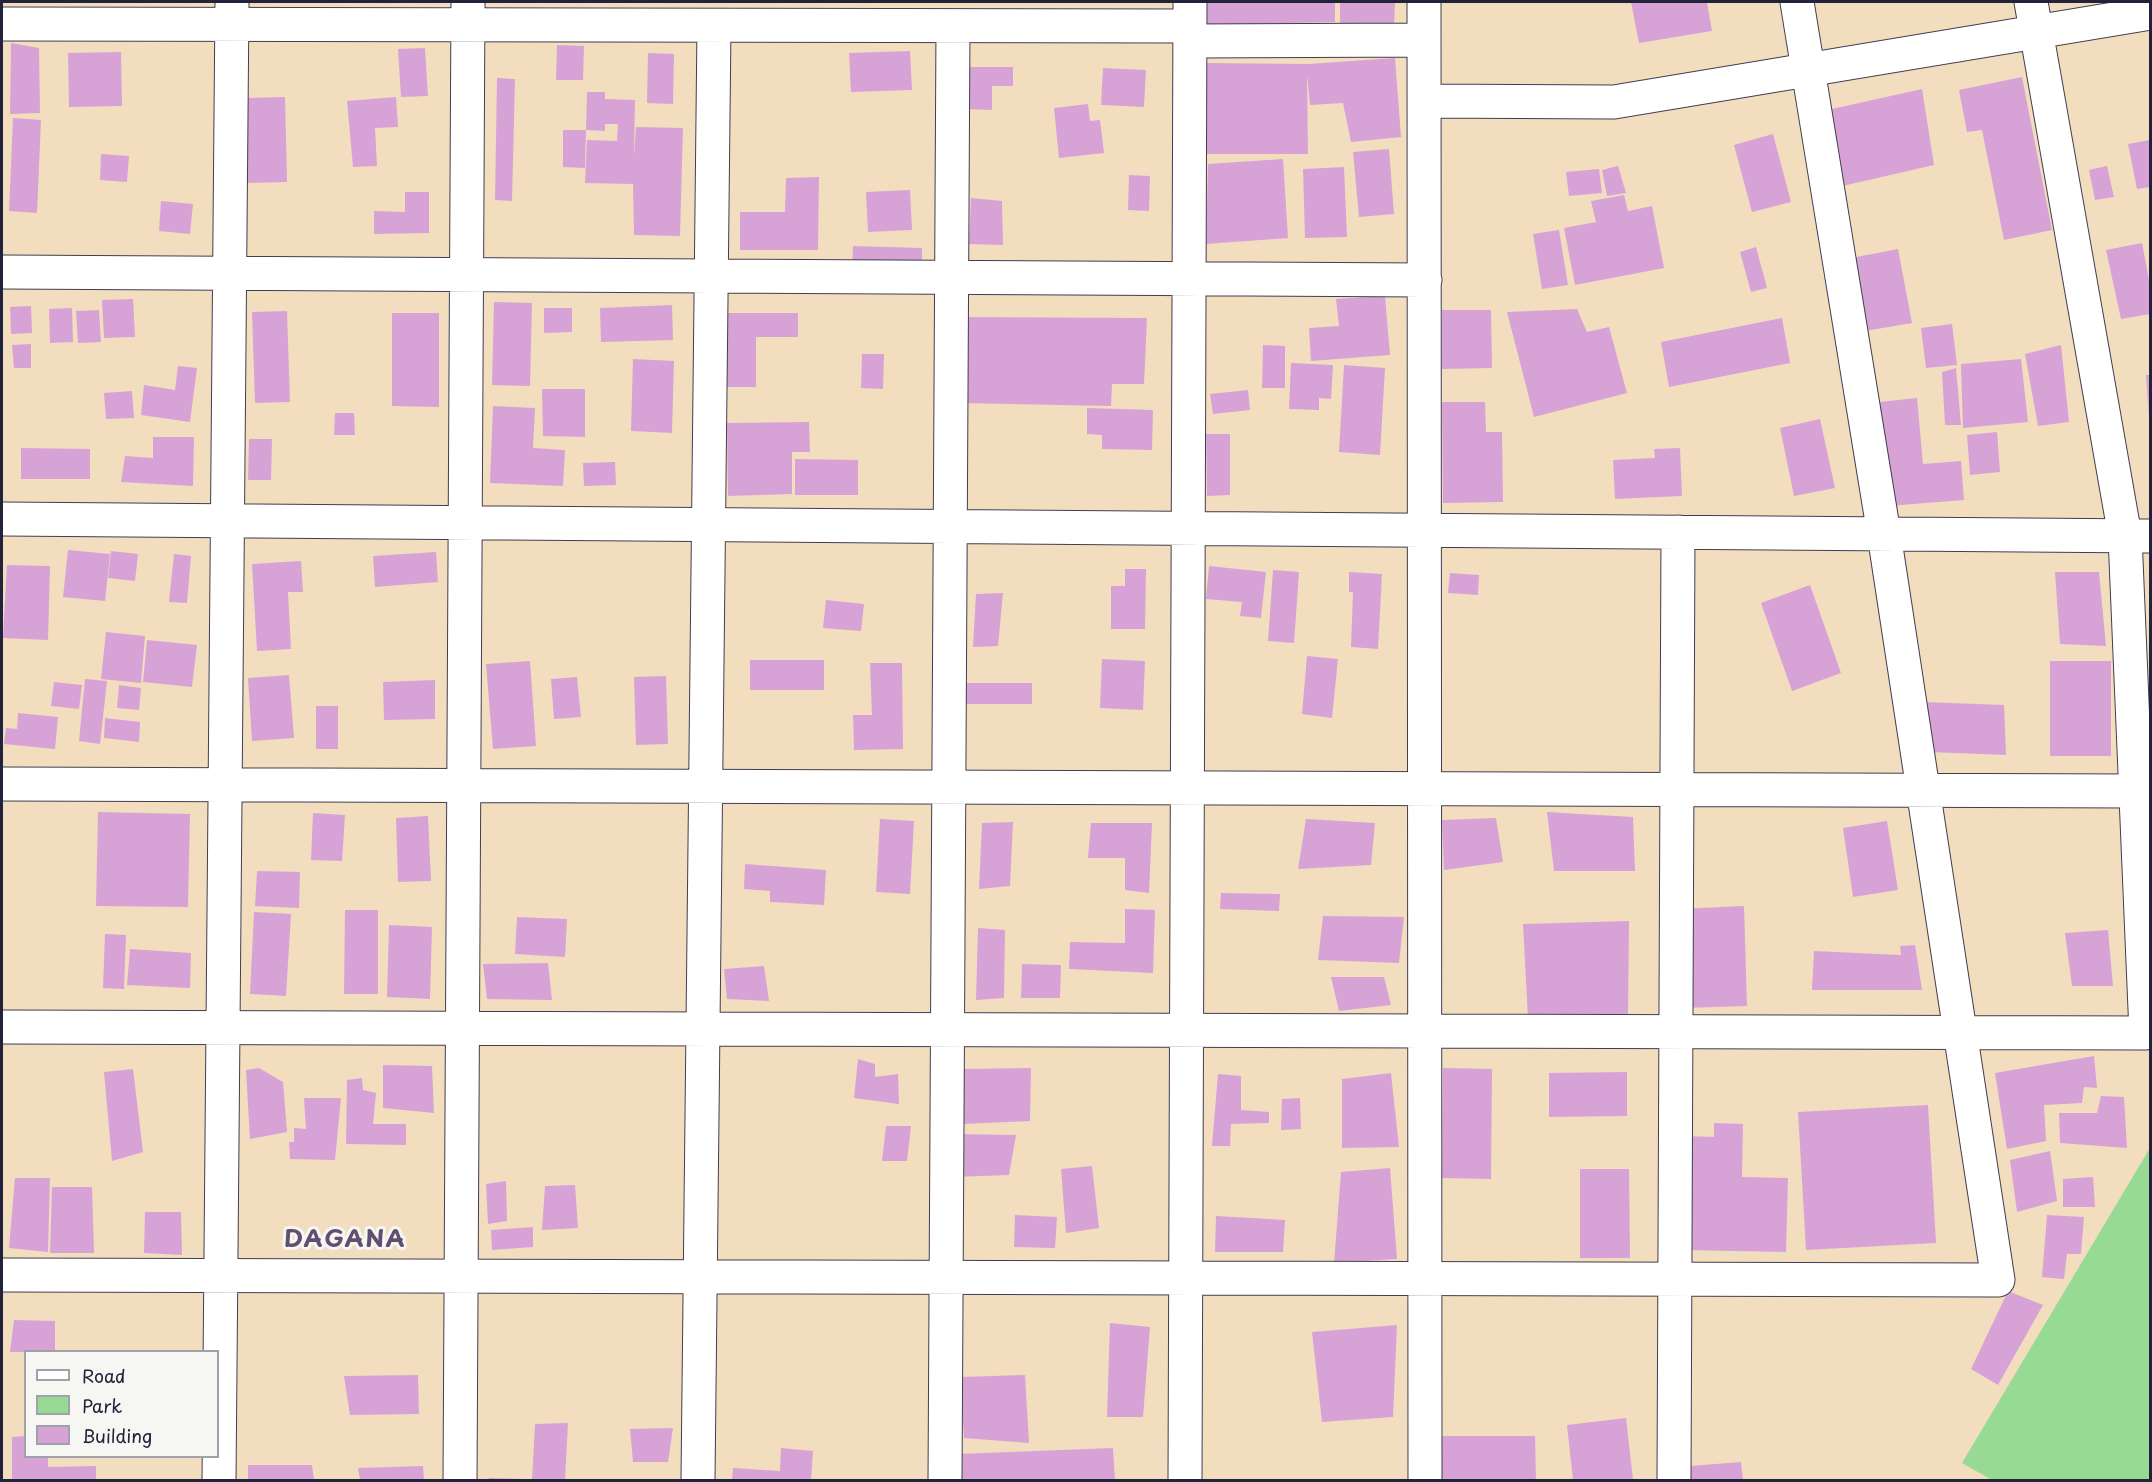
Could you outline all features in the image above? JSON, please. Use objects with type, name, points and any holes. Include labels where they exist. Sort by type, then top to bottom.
[{"type":"street","points":[[1424,2],[1425,1480]]},
{"type":"street","points":[[2,1275],[1998,1280],[1921,790],[1884,534],[1797,2]]},
{"type":"street","points":[[2,24],[231,13],[468,13],[714,26],[1190,23],[1424,40]]},
{"type":"street","points":[[219,1480],[231,13]]},
{"type":"street","points":[[460,1480],[468,13]]},
{"type":"street","points":[[1425,101],[1614,102],[1809,70],[2034,17],[2151,13]]},
{"type":"street","points":[[2,1027],[2146,1033],[2135,791],[2138,536],[2034,17]]},
{"type":"street","points":[[1185,1480],[1190,23]]},
{"type":"street","points":[[698,1480],[714,26]]},
{"type":"street","points":[[945,1480],[953,26]]},
{"type":"street","points":[[2,272],[1425,280]]},
{"type":"street","points":[[2,519],[2138,536]]},
{"type":"street","points":[[1674,1480],[1678,532]]},
{"type":"street","points":[[2,784],[2135,791]]},
{"type":"green space","points":[[2150,1148],[2150,1480],[1992,1480],[1962,1463]]},
{"type":"building","points":[[1207,2],[1335,2],[1335,22],[1206,25]]},
{"type":"building","points":[[1340,2],[1395,2],[1394,26],[1340,27]]},
{"type":"building","points":[[1631,2],[1707,2],[1712,31],[1639,43]]},
{"type":"building","points":[[11,43],[39,48],[40,113],[10,114]]},
{"type":"building","points":[[557,45],[584,46],[583,80],[556,80]]},
{"type":"building","points":[[425,48],[428,96],[401,97],[398,49]]},
{"type":"building","points":[[910,51],[912,90],[851,92],[849,53]]},
{"type":"building","points":[[121,52],[122,106],[69,107],[68,53]]},
{"type":"building","points":[[648,53],[674,54],[673,104],[647,103]]},
{"type":"building","points":[[1395,58],[1401,137],[1351,142],[1343,103],[1310,105],[1307,74],[1308,154],[1205,154],[1204,63],[1308,64]]},
{"type":"building","points":[[967,67],[1013,67],[1013,86],[992,86],[992,110],[967,109]]},
{"type":"building","points":[[1103,68],[1146,70],[1144,107],[1101,105]]},
{"type":"building","points":[[2022,77],[2052,230],[2004,240],[1982,130],[1967,132],[1959,90]]},
{"type":"building","points":[[497,78],[515,79],[512,201],[495,200]]},
{"type":"building","points":[[1922,89],[1934,165],[1838,187],[1823,111]]},
{"type":"building","points":[[587,92],[605,92],[605,99],[635,100],[634,158],[636,127],[683,128],[680,236],[634,235],[633,184],[585,183],[587,140],[617,141],[618,124],[605,124],[605,131],[586,130]]},
{"type":"building","points":[[285,97],[287,182],[247,183],[245,98]]},
{"type":"building","points":[[396,97],[398,127],[375,128],[377,166],[353,167],[347,101]]},
{"type":"building","points":[[1088,104],[1090,121],[1100,120],[1104,153],[1059,158],[1054,108]]},
{"type":"building","points":[[13,118],[41,120],[37,213],[9,211]]},
{"type":"building","points":[[563,130],[586,130],[585,168],[563,167]]},
{"type":"building","points":[[1773,134],[1791,202],[1752,212],[1734,145]]},
{"type":"building","points":[[2150,140],[2150,187],[2137,189],[2128,144]]},
{"type":"building","points":[[1389,149],[1394,214],[1359,217],[1353,152]]},
{"type":"building","points":[[101,154],[129,156],[127,182],[100,180]]},
{"type":"building","points":[[1283,159],[1288,238],[1206,244],[1208,164]]},
{"type":"building","points":[[1618,166],[1626,193],[1607,196],[1602,170]]},
{"type":"building","points":[[2107,166],[2114,197],[2095,200],[2089,170]]},
{"type":"building","points":[[1344,167],[1347,237],[1305,238],[1303,169]]},
{"type":"building","points":[[1599,169],[1602,193],[1569,196],[1566,172]]},
{"type":"building","points":[[1129,175],[1150,176],[1149,211],[1128,210]]},
{"type":"building","points":[[819,177],[818,250],[740,250],[740,212],[785,212],[786,178]]},
{"type":"building","points":[[910,190],[912,230],[868,232],[866,192]]},
{"type":"building","points":[[405,192],[429,192],[429,233],[374,234],[374,211],[405,212]]},
{"type":"building","points":[[1624,195],[1628,211],[1652,206],[1664,268],[1575,285],[1564,228],[1596,222],[1591,201]]},
{"type":"building","points":[[971,198],[1002,201],[1003,245],[969,244]]},
{"type":"building","points":[[161,201],[193,204],[190,234],[159,231]]},
{"type":"building","points":[[1559,230],[1568,285],[1542,289],[1533,234]]},
{"type":"building","points":[[2142,243],[2150,285],[2150,314],[2121,319],[2106,250]]},
{"type":"building","points":[[853,246],[922,248],[922,275],[852,273]]},
{"type":"building","points":[[1756,247],[1767,288],[1751,292],[1740,252]]},
{"type":"building","points":[[1898,249],[1912,323],[1859,332],[1846,259]]},
{"type":"building","points":[[1385,296],[1390,355],[1311,361],[1309,328],[1339,326],[1336,299]]},
{"type":"building","points":[[133,299],[135,337],[104,338],[102,300]]},
{"type":"building","points":[[494,302],[532,303],[530,386],[492,385]]},
{"type":"building","points":[[672,305],[673,340],[601,342],[600,308]]},
{"type":"building","points":[[31,306],[32,333],[11,334],[10,307]]},
{"type":"building","points":[[72,308],[73,342],[50,343],[49,309]]},
{"type":"building","points":[[544,308],[572,308],[572,332],[544,333]]},
{"type":"building","points":[[1577,309],[1587,332],[1609,327],[1627,393],[1534,417],[1507,312]]},
{"type":"building","points":[[99,310],[101,342],[78,343],[76,311]]},
{"type":"building","points":[[1442,310],[1491,310],[1492,368],[1442,369]]},
{"type":"building","points":[[287,311],[290,402],[255,403],[252,312]]},
{"type":"building","points":[[392,313],[439,313],[439,407],[392,406]]},
{"type":"building","points":[[727,313],[798,313],[798,337],[756,337],[756,387],[727,387]]},
{"type":"building","points":[[967,317],[1147,318],[1144,384],[1112,384],[1111,406],[959,403]]},
{"type":"building","points":[[1782,318],[1790,363],[1669,387],[1661,342]]},
{"type":"building","points":[[1952,324],[1957,365],[1926,368],[1921,328]]},
{"type":"building","points":[[31,344],[31,368],[14,368],[12,345]]},
{"type":"building","points":[[1263,345],[1285,346],[1285,388],[1262,388]]},
{"type":"building","points":[[2061,345],[2069,422],[2038,426],[2025,354]]},
{"type":"building","points":[[862,354],[884,354],[883,389],[861,388]]},
{"type":"building","points":[[633,359],[674,361],[672,433],[631,431]]},
{"type":"building","points":[[2021,359],[2028,422],[1963,428],[1961,364]]},
{"type":"building","points":[[1291,363],[1333,365],[1331,399],[1319,398],[1319,410],[1289,409]]},
{"type":"building","points":[[1344,365],[1385,368],[1380,455],[1339,452]]},
{"type":"building","points":[[178,366],[197,368],[190,422],[141,415],[144,385],[175,390]]},
{"type":"building","points":[[1956,368],[1961,425],[1945,425],[1942,372]]},
{"type":"building","points":[[2146,375],[2150,375],[2150,417],[2149,417]]},
{"type":"building","points":[[542,389],[585,389],[585,437],[543,436]]},
{"type":"building","points":[[1248,390],[1250,410],[1213,414],[1210,394]]},
{"type":"building","points":[[132,391],[134,418],[106,419],[104,393]]},
{"type":"building","points":[[1917,398],[1923,464],[1961,461],[1964,500],[1888,506],[1879,402]]},
{"type":"building","points":[[1442,402],[1485,402],[1486,432],[1502,432],[1503,502],[1443,503]]},
{"type":"building","points":[[493,406],[535,408],[533,448],[565,450],[563,486],[490,483]]},
{"type":"building","points":[[1087,408],[1153,410],[1152,450],[1102,449],[1102,435],[1087,434]]},
{"type":"building","points":[[335,413],[354,413],[355,435],[334,435]]},
{"type":"building","points":[[1820,419],[1835,488],[1794,496],[1780,428]]},
{"type":"building","points":[[809,422],[810,452],[792,452],[792,494],[728,496],[727,423]]},
{"type":"building","points":[[1997,432],[2000,472],[1970,475],[1967,435]]},
{"type":"building","points":[[1206,434],[1230,434],[1230,495],[1207,496]]},
{"type":"building","points":[[153,437],[194,437],[193,486],[121,482],[125,456],[153,458]]},
{"type":"building","points":[[249,439],[272,439],[271,480],[248,480]]},
{"type":"building","points":[[21,448],[90,449],[90,479],[21,479]]},
{"type":"building","points":[[1680,448],[1682,496],[1615,499],[1613,460],[1655,458],[1654,449]]},
{"type":"building","points":[[795,459],[858,460],[858,495],[795,495]]},
{"type":"building","points":[[615,462],[616,485],[584,486],[583,463]]},
{"type":"building","points":[[68,550],[110,554],[105,601],[63,597]]},
{"type":"building","points":[[111,551],[138,554],[135,581],[108,578]]},
{"type":"building","points":[[436,552],[438,582],[375,587],[373,556]]},
{"type":"building","points":[[174,554],[191,556],[187,603],[169,602]]},
{"type":"building","points":[[301,561],[303,592],[288,592],[291,649],[257,651],[252,564]]},
{"type":"building","points":[[7,565],[50,566],[48,640],[3,638]]},
{"type":"building","points":[[1209,566],[1266,572],[1261,618],[1240,616],[1242,602],[1206,599]]},
{"type":"building","points":[[1125,569],[1146,569],[1145,629],[1111,629],[1111,586],[1125,586]]},
{"type":"building","points":[[1273,570],[1299,572],[1294,643],[1268,641]]},
{"type":"building","points":[[1349,572],[1382,574],[1378,649],[1351,647],[1353,592],[1349,592]]},
{"type":"building","points":[[2055,572],[2099,572],[2106,646],[2060,644]]},
{"type":"building","points":[[1450,573],[1479,575],[1478,595],[1448,593]]},
{"type":"building","points":[[1810,585],[1841,673],[1792,691],[1761,603]]},
{"type":"building","points":[[1003,593],[998,646],[973,647],[976,594]]},
{"type":"building","points":[[826,600],[864,604],[861,631],[823,628]]},
{"type":"building","points":[[106,632],[145,636],[141,683],[101,679]]},
{"type":"building","points":[[147,640],[197,645],[192,687],[143,682]]},
{"type":"building","points":[[1307,656],[1338,659],[1332,718],[1302,714]]},
{"type":"building","points":[[1102,659],[1145,661],[1143,710],[1100,708]]},
{"type":"building","points":[[750,660],[824,660],[824,690],[750,690]]},
{"type":"building","points":[[530,661],[536,746],[493,749],[486,664]]},
{"type":"building","points":[[2050,661],[2111,661],[2111,756],[2050,756]]},
{"type":"building","points":[[870,663],[902,663],[903,749],[854,750],[853,715],[872,715]]},
{"type":"building","points":[[289,675],[294,738],[252,741],[248,678]]},
{"type":"building","points":[[666,676],[668,744],[636,745],[634,677]]},
{"type":"building","points":[[577,677],[581,717],[554,719],[551,679]]},
{"type":"building","points":[[85,679],[107,681],[100,744],[79,741]]},
{"type":"building","points":[[435,680],[435,719],[384,720],[383,682]]},
{"type":"building","points":[[54,682],[82,685],[79,709],[51,706]]},
{"type":"building","points":[[960,683],[1032,683],[1032,704],[960,704]]},
{"type":"building","points":[[119,685],[141,688],[139,710],[117,708]]},
{"type":"building","points":[[1924,702],[2004,705],[2006,755],[1929,752]]},
{"type":"building","points":[[316,706],[338,706],[338,749],[316,749]]},
{"type":"building","points":[[18,713],[58,717],[55,749],[4,744],[6,728],[17,729]]},
{"type":"building","points":[[105,718],[140,722],[139,742],[104,738]]},
{"type":"building","points":[[98,812],[190,814],[188,907],[96,906]]},
{"type":"building","points":[[1547,812],[1633,817],[1635,871],[1554,871]]},
{"type":"building","points":[[313,813],[345,815],[342,861],[311,860]]},
{"type":"building","points":[[428,816],[431,881],[398,882],[396,818]]},
{"type":"building","points":[[1496,818],[1503,862],[1444,870],[1442,820]]},
{"type":"building","points":[[880,819],[914,821],[910,894],[876,892]]},
{"type":"building","points":[[1306,819],[1375,823],[1371,865],[1298,869]]},
{"type":"building","points":[[1887,821],[1898,890],[1853,897],[1843,828]]},
{"type":"building","points":[[1013,822],[1010,886],[979,889],[982,823]]},
{"type":"building","points":[[1091,823],[1152,823],[1149,893],[1125,890],[1125,858],[1088,858]]},
{"type":"building","points":[[745,864],[826,870],[824,905],[770,902],[770,891],[744,889]]},
{"type":"building","points":[[257,871],[300,872],[299,908],[255,906]]},
{"type":"building","points":[[1221,893],[1280,894],[1279,911],[1220,909]]},
{"type":"building","points":[[1744,906],[1747,1006],[1682,1008],[1679,909]]},
{"type":"building","points":[[1125,909],[1155,910],[1153,973],[1069,969],[1070,942],[1125,943]]},
{"type":"building","points":[[345,910],[378,910],[378,994],[344,994]]},
{"type":"building","points":[[254,912],[291,914],[286,996],[250,994]]},
{"type":"building","points":[[1323,916],[1404,917],[1399,963],[1318,960]]},
{"type":"building","points":[[517,917],[567,919],[565,957],[515,954]]},
{"type":"building","points":[[1629,921],[1628,1015],[1528,1019],[1523,924]]},
{"type":"building","points":[[389,925],[432,927],[430,999],[387,997]]},
{"type":"building","points":[[978,928],[1005,930],[1004,998],[976,1000]]},
{"type":"building","points":[[2108,930],[2113,986],[2072,986],[2065,933]]},
{"type":"building","points":[[105,934],[126,935],[124,989],[103,988]]},
{"type":"building","points":[[1915,945],[1922,990],[1812,990],[1814,951],[1901,955],[1900,946]]},
{"type":"building","points":[[130,949],[191,953],[190,988],[127,985]]},
{"type":"building","points":[[548,963],[552,1000],[487,999],[483,964]]},
{"type":"building","points":[[1022,964],[1061,965],[1060,998],[1021,998]]},
{"type":"building","points":[[764,966],[769,1001],[727,999],[724,969]]},
{"type":"building","points":[[1331,977],[1384,977],[1391,1005],[1339,1011]]},
{"type":"building","points":[[2094,1056],[2097,1088],[2084,1087],[2082,1103],[2044,1105],[2046,1141],[2007,1149],[1995,1073]]},
{"type":"building","points":[[858,1059],[875,1064],[875,1077],[898,1074],[899,1104],[854,1098]]},
{"type":"building","points":[[383,1065],[432,1066],[434,1113],[383,1108]]},
{"type":"building","points":[[259,1068],[283,1082],[287,1132],[250,1139],[246,1070]]},
{"type":"building","points":[[1031,1068],[1030,1121],[963,1124],[963,1069]]},
{"type":"building","points":[[1443,1068],[1492,1069],[1491,1179],[1442,1178]]},
{"type":"building","points":[[133,1069],[143,1152],[112,1161],[104,1072]]},
{"type":"building","points":[[1627,1072],[1627,1116],[1549,1117],[1549,1073]]},
{"type":"building","points":[[1391,1073],[1399,1147],[1342,1148],[1342,1079]]},
{"type":"building","points":[[1218,1074],[1241,1076],[1241,1110],[1269,1112],[1269,1123],[1231,1124],[1230,1146],[1212,1146]]},
{"type":"building","points":[[362,1078],[363,1090],[376,1093],[373,1124],[406,1124],[406,1145],[346,1144],[347,1080]]},
{"type":"building","points":[[2101,1096],[2124,1097],[2127,1148],[2060,1143],[2059,1113],[2097,1113]]},
{"type":"building","points":[[304,1098],[341,1098],[335,1160],[290,1159],[289,1142],[294,1142],[294,1128],[306,1129]]},
{"type":"building","points":[[1300,1098],[1301,1129],[1281,1130],[1282,1099]]},
{"type":"building","points":[[1928,1105],[1936,1243],[1806,1250],[1798,1112]]},
{"type":"building","points":[[1714,1123],[1743,1124],[1742,1177],[1788,1178],[1786,1252],[1682,1250],[1684,1136],[1714,1137]]},
{"type":"building","points":[[886,1126],[911,1126],[907,1161],[882,1161]]},
{"type":"building","points":[[955,1134],[1016,1135],[1009,1175],[953,1177]]},
{"type":"building","points":[[2050,1151],[2057,1201],[2017,1212],[2010,1160]]},
{"type":"building","points":[[1092,1166],[1099,1228],[1066,1233],[1061,1169]]},
{"type":"building","points":[[1390,1168],[1397,1259],[1334,1263],[1341,1172]]},
{"type":"building","points":[[1580,1169],[1629,1169],[1630,1258],[1580,1258]]},
{"type":"building","points":[[2093,1177],[2095,1207],[2063,1207],[2063,1179]]},
{"type":"building","points":[[15,1178],[50,1178],[48,1252],[9,1248]]},
{"type":"building","points":[[506,1181],[507,1221],[488,1224],[486,1184]]},
{"type":"building","points":[[575,1185],[578,1228],[542,1230],[545,1186]]},
{"type":"building","points":[[52,1187],[92,1187],[94,1253],[50,1253]]},
{"type":"building","points":[[145,1212],[181,1212],[182,1255],[144,1253]]},
{"type":"building","points":[[1015,1215],[1057,1217],[1055,1248],[1014,1247]]},
{"type":"building","points":[[2047,1215],[2084,1217],[2081,1254],[2067,1254],[2064,1279],[2042,1277]]},
{"type":"building","points":[[1216,1216],[1285,1220],[1283,1252],[1215,1252]]},
{"type":"building","points":[[533,1227],[533,1247],[492,1250],[491,1230]]},
{"type":"building","points":[[2008,1291],[2043,1305],[1998,1385],[1971,1369]]},
{"type":"building","points":[[14,1320],[55,1321],[55,1350],[10,1352]]},
{"type":"building","points":[[1110,1323],[1150,1327],[1143,1417],[1107,1417]]},
{"type":"building","points":[[1397,1325],[1393,1417],[1322,1422],[1312,1332]]},
{"type":"building","points":[[418,1375],[419,1414],[350,1415],[344,1376]]},
{"type":"building","points":[[1025,1375],[1029,1443],[964,1438],[960,1377]]},
{"type":"building","points":[[1626,1418],[1633,1480],[1573,1480],[1567,1425]]},
{"type":"building","points":[[568,1423],[565,1480],[532,1480],[535,1424]]},
{"type":"building","points":[[673,1428],[668,1462],[633,1462],[630,1429]]},
{"type":"building","points":[[24,1436],[24,1458],[48,1458],[48,1467],[96,1466],[96,1480],[12,1480],[12,1437]]},
{"type":"building","points":[[1439,1436],[1535,1436],[1536,1480],[1439,1480]]},
{"type":"building","points":[[781,1448],[813,1451],[811,1480],[732,1480],[733,1468],[780,1471]]},
{"type":"building","points":[[1113,1448],[1115,1480],[959,1480],[958,1454]]},
{"type":"building","points":[[1741,1462],[1743,1480],[1678,1480],[1677,1467]]},
{"type":"building","points":[[248,1465],[312,1465],[314,1480],[248,1480]]},
{"type":"building","points":[[423,1466],[424,1480],[360,1480],[358,1468]]},
{"type":"building","points":[[489,1478],[522,1479],[522,1480],[489,1480]]},
{"type":"district","name":"DAGANA","points":[[345,1240]]}]
